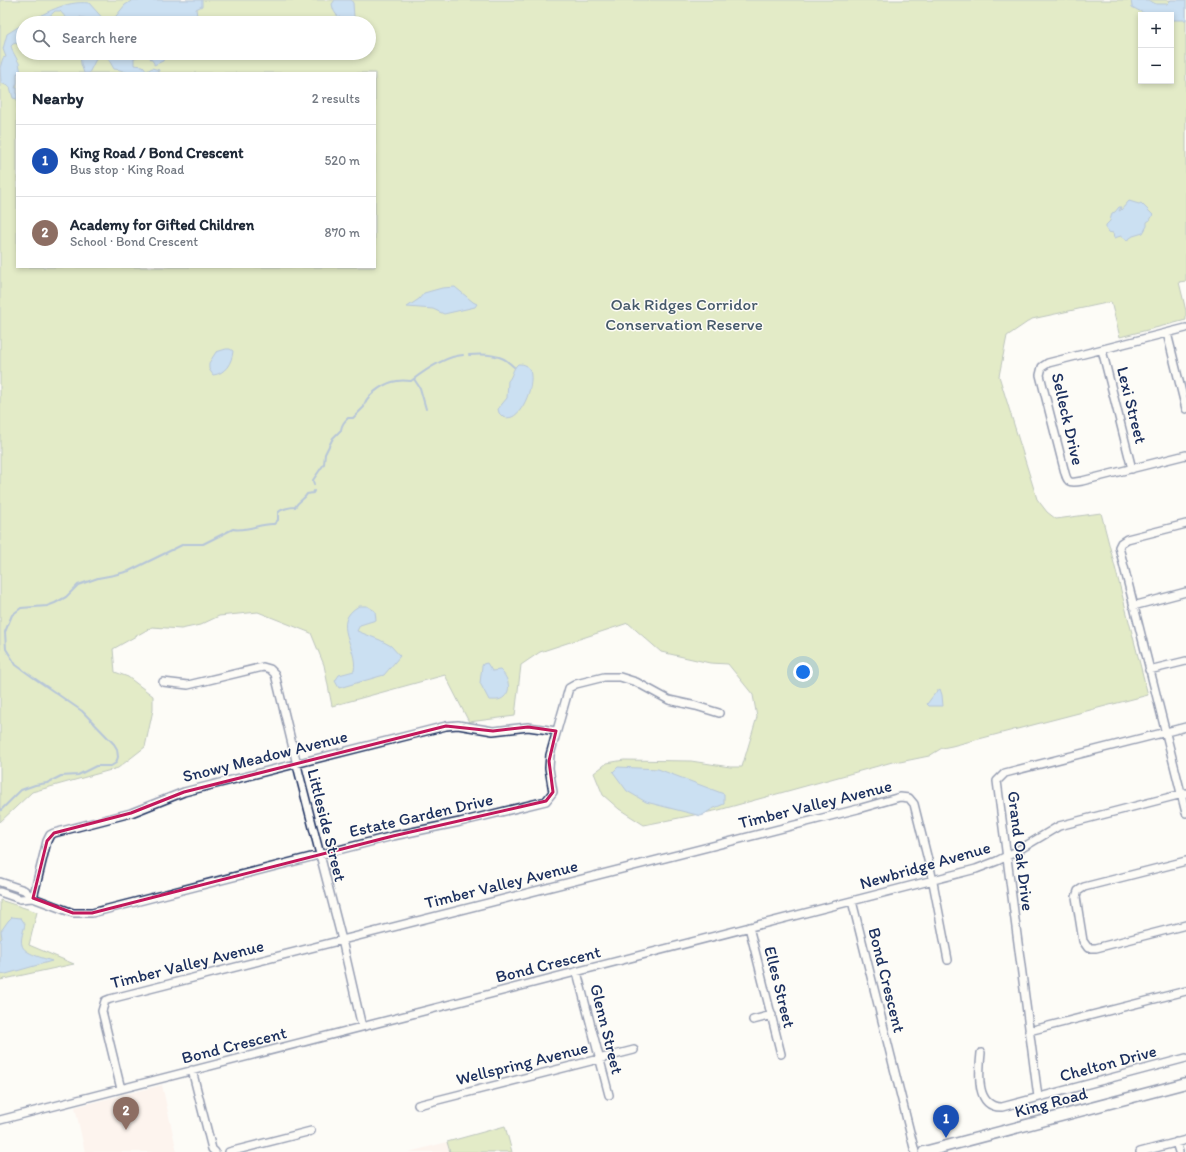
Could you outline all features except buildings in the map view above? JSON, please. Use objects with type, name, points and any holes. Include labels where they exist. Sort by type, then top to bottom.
[{"type":"main road","name":"King Road","points":[[924,1152],[1186,1083]]},
{"type":"street","name":"Selleck Drive","points":[[1186,328],[1048,363],[1042,367],[1040,371],[1066,478],[1069,482],[1073,483],[1186,455]]},
{"type":"street","points":[[1166,333],[1186,409]]},
{"type":"street","name":"Lexi Street","points":[[1102,350],[1132,468]]},
{"type":"street","points":[[1186,524],[1127,539],[1121,543],[1119,547],[1120,556],[1165,732],[1184,794],[1186,813]]},
{"type":"street","points":[[1133,606],[1186,592]]},
{"type":"street","points":[[1149,670],[1186,661]]},
{"type":"street","name":"Littleside Street","points":[[163,682],[188,685],[262,667],[270,669],[275,674],[296,764],[342,940],[362,1027]]},
{"type":"street","name":"Estate Garden Drive","points":[[0,882],[24,890],[33,898],[72,913],[92,912],[392,836],[460,822],[546,801],[553,792],[549,761],[569,688],[576,684],[608,676],[629,679],[669,700],[696,706],[719,714]]},
{"type":"street","name":"Snowy Meadow Avenue","points":[[33,898],[47,841],[52,834],[132,814],[184,792],[446,726],[458,725],[492,731],[528,726],[556,731]]},
{"type":"street","name":"Grand Oak Drive","points":[[1038,1097],[997,781],[1005,773],[1186,727]]},
{"type":"street","name":"Newbridge Avenue","points":[[852,901],[976,869],[1006,856],[1059,826],[1184,794]]},
{"type":"street","name":"Timber Valley Avenue","points":[[122,1089],[102,1013],[105,1001],[900,797],[909,798],[914,804],[948,960]]},
{"type":"street","points":[[1186,861],[1084,887],[1078,891],[1076,897],[1083,941],[1088,948],[1096,948],[1186,926]]},
{"type":"street","name":"Estate Garden Drive","points":[[0,892],[20,899],[33,898]]},
{"type":"street","name":"Bond Crescent","points":[[0,1120],[852,901],[915,1152]]},
{"type":"street","name":"Elles Street","points":[[749,928],[781,1054]]},
{"type":"street","name":"Glenn Street","points":[[577,972],[609,1095]]},
{"type":"street","points":[[1029,1031],[1186,990]]},
{"type":"street","points":[[753,1020],[772,1015]]},
{"type":"street","name":"Wellspring Avenue","points":[[418,1106],[634,1050]]},
{"type":"street","name":"Chelton Drive","points":[[981,1053],[978,1075],[984,1098],[989,1105],[993,1107],[1002,1107],[1186,1058]]},
{"type":"street","points":[[192,1070],[212,1149],[215,1152]]},
{"type":"street","points":[[229,1152],[311,1131]]},
{"type":"street","points":[[1140,1152],[1186,1140]]},
{"type":"street","points":[[1176,1142],[1179,1152]]},
{"type":"highlighted area","points":[[446,726],[493,731],[528,727],[556,731],[549,761],[553,792],[546,801],[393,836],[92,913],[73,913],[33,898],[47,841],[54,833],[131,813],[184,792]]},
{"type":"shaded area","points":[[162,1085],[177,1152],[85,1152],[75,1107]]},
{"type":"shaded area","points":[[447,1142],[450,1152],[409,1152]]},
{"type":"green space","name":"Oak Ridges Corridor Conservation Reserve","points":[[0,0],[1186,0],[1186,281],[1179,282],[1186,311],[1186,320],[1120,337],[1111,302],[1032,319],[1007,336],[999,376],[1037,499],[1047,512],[1056,519],[1101,513],[1148,695],[942,748],[929,756],[900,762],[896,761],[719,810],[644,825],[619,809],[603,795],[594,773],[607,763],[624,760],[691,761],[730,767],[742,767],[757,717],[753,695],[728,664],[710,663],[661,652],[628,623],[540,652],[521,665],[515,716],[469,722],[445,675],[332,706],[324,665],[311,633],[258,612],[219,616],[200,625],[181,629],[152,627],[113,649],[115,672],[128,677],[153,696],[153,710],[145,747],[118,768],[32,792],[0,822]]},
{"type":"green space","points":[[0,900],[37,912],[29,945],[74,964],[0,980]]},
{"type":"green space","points":[[505,1126],[512,1152],[450,1152],[447,1142]]},
{"type":"water","points":[[133,0],[202,0],[202,6],[196,9],[197,16],[116,16],[125,5]]},
{"type":"water","points":[[335,0],[351,0],[353,3],[354,16],[338,16],[334,12],[332,4]]},
{"type":"water","points":[[1131,0],[1148,0],[1156,4],[1167,4],[1171,0],[1186,0],[1186,20],[1174,20],[1174,12],[1141,12],[1132,7]]},
{"type":"water","points":[[89,3],[101,16],[64,16],[60,11],[55,11],[50,16],[39,16],[63,6]]},
{"type":"water","points":[[16,28],[16,43],[11,46],[16,60],[19,63],[21,72],[16,72],[16,99],[13,98],[10,87],[1,83],[0,68],[3,58],[6,57],[3,49],[7,34]]},
{"type":"water","points":[[81,60],[96,60],[90,72],[84,72]]},
{"type":"water","points":[[109,60],[134,60],[134,65],[143,66],[147,71],[152,68],[159,71],[126,72],[114,69]]},
{"type":"water","points":[[152,60],[163,60],[154,65]]},
{"type":"water","points":[[1129,201],[1139,204],[1141,203],[1153,215],[1147,222],[1147,226],[1143,233],[1133,236],[1127,240],[1121,236],[1114,238],[1113,233],[1108,232],[1106,229],[1106,225],[1110,221],[1112,213],[1119,207],[1121,207],[1119,211],[1121,210]]},
{"type":"water","points":[[455,287],[477,304],[475,307],[444,314],[433,309],[407,307],[419,299],[424,293],[442,288]]},
{"type":"water","points":[[226,349],[233,351],[229,364],[221,373],[213,375],[209,369],[209,363],[216,352]]},
{"type":"water","points":[[518,364],[527,366],[530,371],[531,385],[525,401],[517,414],[508,418],[503,417],[499,413],[498,409],[507,398],[508,381]]},
{"type":"water","points":[[359,606],[367,606],[375,611],[376,620],[360,625],[357,631],[391,646],[400,656],[384,675],[339,688],[335,681],[339,675],[354,671],[353,653],[347,636],[346,620],[350,613]]},
{"type":"water","points":[[487,663],[492,671],[500,670],[507,679],[509,687],[507,694],[501,699],[489,700],[480,683],[482,666],[483,664]]},
{"type":"water","points":[[940,689],[943,706],[929,706],[927,704]]},
{"type":"water","points":[[618,767],[658,769],[724,794],[724,804],[701,816],[646,802],[627,791],[613,772]]},
{"type":"water","points":[[12,917],[21,918],[25,924],[21,940],[26,951],[52,961],[6,974],[0,973],[1,931]]},
{"type":"waterway","points":[[314,485],[313,480],[324,464],[325,454],[333,438],[341,430],[343,423],[348,418],[353,418],[364,407],[370,395],[392,382],[401,380],[411,381],[442,361],[463,355]]},
{"type":"waterway","points":[[469,355],[491,355],[500,357],[514,367]]},
{"type":"waterway","points":[[414,379],[420,388],[426,409]]},
{"type":"waterway","points":[[0,811],[21,790],[47,783],[61,776],[78,775],[96,766],[111,766],[116,763],[118,757],[117,749],[114,744],[82,711],[16,665],[6,649],[5,632],[12,615],[21,608],[47,606],[55,603],[66,597],[78,585],[98,578],[129,571],[184,544],[203,544],[233,529],[238,530],[274,524],[278,520],[278,513],[281,510],[295,507],[307,494],[313,493],[314,491]]},
{"type":"place","name":"Academy for Gifted Children","points":[[126,1130]]},
{"type":"place","name":"King Road / Bond Crescent","points":[[946,1138]]}]
